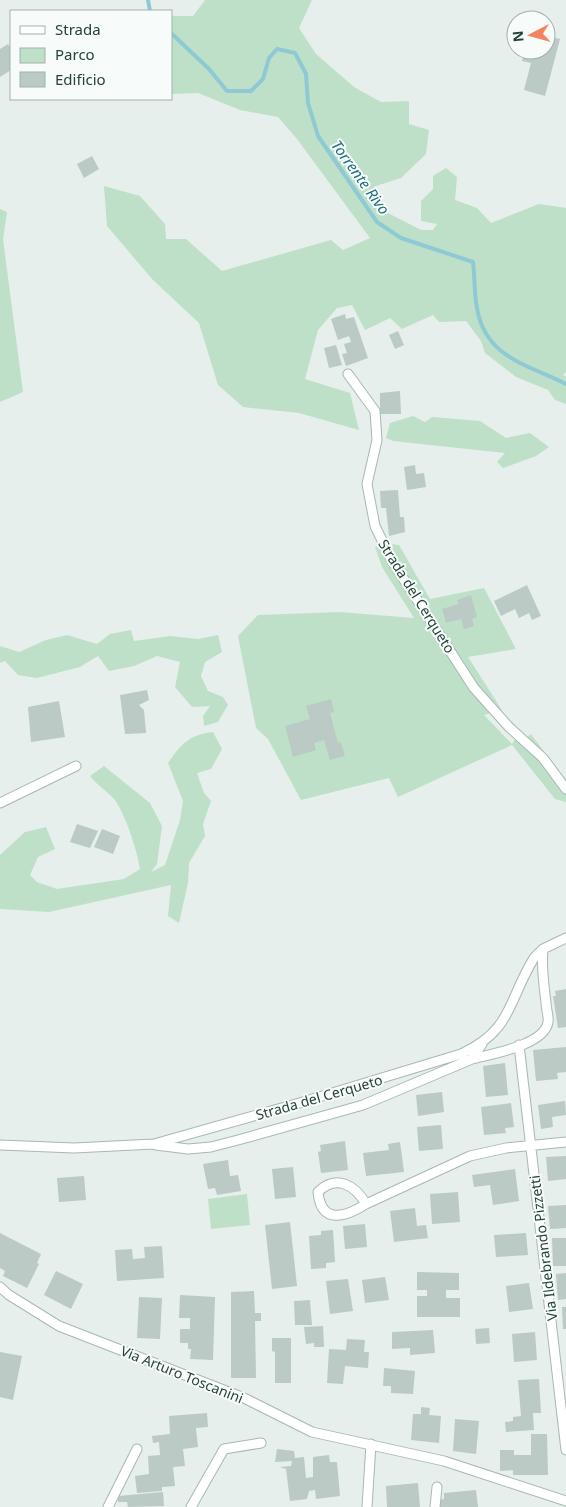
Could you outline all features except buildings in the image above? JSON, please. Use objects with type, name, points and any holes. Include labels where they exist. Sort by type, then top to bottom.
[{"type":"street","name":"Strada del Cerqueto","points":[[348,374],[375,411],[377,440],[367,484],[375,526],[392,561],[474,688],[509,727],[543,758],[566,789]]},
{"type":"street","points":[[0,803],[76,766]]},
{"type":"street","name":"Strada del Cerqueto","points":[[472,1059],[483,1044],[496,1033],[527,970],[543,949],[566,938]]},
{"type":"street","name":"Strada del Cerqueto","points":[[0,1145],[74,1148],[154,1144],[188,1149],[211,1147],[362,1105],[472,1059],[503,1052],[539,1037],[545,1031],[548,1022],[542,974],[543,949]]},
{"type":"street","name":"Strada del Cerqueto","points":[[154,1144],[405,1072],[461,1054],[483,1044]]},
{"type":"street","name":"Via Ildebrando Pizzetti","points":[[519,1045],[566,1450]]},
{"type":"street","points":[[366,1204],[355,1188],[337,1181],[324,1185],[318,1192],[323,1208],[331,1214],[338,1216],[352,1213],[366,1204],[470,1156],[566,1142]]},
{"type":"street","name":"Via Arturo Toscanini","points":[[0,1287],[9,1296],[59,1326],[190,1379],[244,1398],[312,1432],[444,1461],[565,1499]]},
{"type":"street","points":[[190,1507],[224,1449],[261,1443]]},
{"type":"street","points":[[367,1507],[371,1444]]},
{"type":"street","points":[[108,1507],[137,1449]]},
{"type":"street","points":[[435,1507],[437,1487]]},
{"type":"green space","points":[[205,0],[312,0],[299,28],[316,54],[354,87],[381,102],[409,101],[409,124],[429,130],[426,154],[401,178],[373,187],[386,212],[421,230],[433,230],[437,224],[421,221],[421,201],[433,189],[433,176],[446,168],[457,177],[455,200],[477,208],[491,223],[539,204],[566,208],[566,372],[563,375],[566,377],[566,404],[555,400],[548,390],[516,377],[485,353],[481,341],[466,321],[439,322],[433,315],[402,329],[390,318],[365,330],[352,305],[337,308],[318,330],[305,379],[350,393],[359,430],[299,413],[243,407],[218,385],[199,323],[152,279],[107,226],[104,186],[140,196],[165,224],[166,239],[186,239],[222,271],[331,240],[343,250],[370,238],[297,139],[278,117],[240,110],[198,93],[172,94],[172,16],[193,16]]},
{"type":"green space","points":[[0,209],[7,212],[3,239],[23,392],[0,402]]},
{"type":"green space","points":[[413,416],[425,422],[432,417],[480,421],[506,438],[530,433],[549,447],[536,456],[503,468],[497,462],[505,453],[393,441],[386,438],[390,423]]},
{"type":"green space","points":[[382,543],[399,545],[430,599],[484,588],[516,649],[468,657],[502,710],[484,715],[512,744],[520,732],[526,738],[531,734],[566,781],[566,802],[555,799],[512,745],[398,797],[389,778],[301,800],[268,739],[256,728],[238,636],[258,615],[340,612],[414,618],[382,567],[375,547]]},
{"type":"green space","points":[[131,630],[134,641],[170,636],[198,639],[218,635],[222,652],[205,662],[201,676],[208,691],[223,697],[228,705],[218,722],[204,726],[203,716],[210,706],[192,707],[175,687],[180,662],[157,656],[134,666],[109,671],[98,656],[80,667],[37,678],[18,675],[5,661],[0,663],[0,646],[19,652],[46,640],[67,635],[97,644],[110,634]]},
{"type":"green space","points":[[213,732],[222,749],[211,769],[197,773],[204,793],[211,801],[203,824],[205,836],[189,863],[188,883],[179,923],[168,916],[171,885],[49,912],[0,909],[0,855],[25,832],[46,827],[55,849],[38,857],[30,875],[37,882],[57,889],[124,879],[140,869],[137,853],[121,810],[114,799],[90,776],[104,766],[150,803],[162,826],[157,864],[151,872],[165,865],[180,820],[183,801],[168,763],[187,741],[198,735]]},
{"type":"green space","points":[[247,1194],[250,1225],[211,1229],[208,1199]]},
{"type":"waterway","name":"Torrente Rivo","points":[[148,0],[150,10]]},
{"type":"waterway","name":"Torrente Rivo","points":[[172,34],[209,69],[227,91],[251,91],[263,79],[269,58],[277,49],[295,53],[306,74],[308,103],[318,136],[377,222],[401,238],[473,262],[477,308],[482,325],[489,338],[511,358],[566,384]]}]
